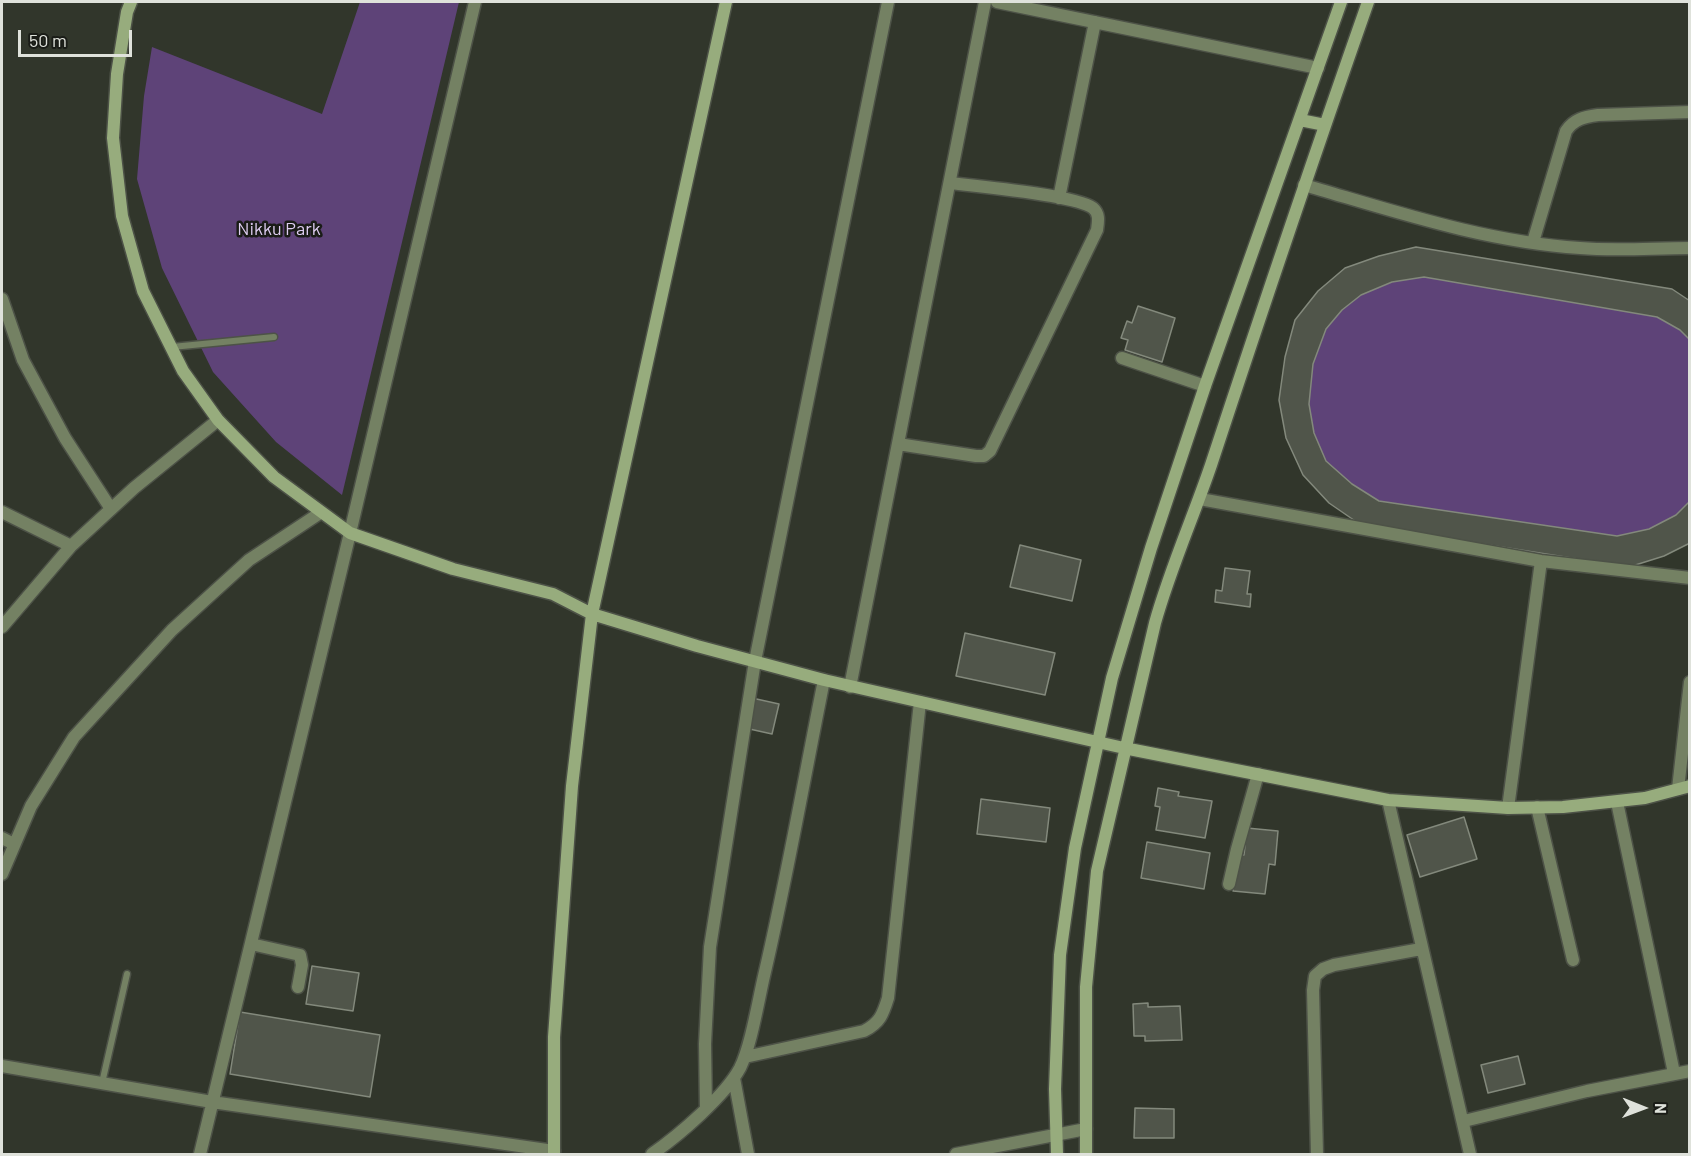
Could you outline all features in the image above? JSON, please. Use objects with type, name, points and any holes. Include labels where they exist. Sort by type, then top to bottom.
[{"type":"street","points":[[131,2],[117,74],[114,138],[122,216],[143,291],[183,371],[218,420],[274,477],[350,533],[453,569],[553,594],[592,614],[824,681],[1125,748],[1388,800],[1508,808],[1563,807],[1645,798],[1684,788],[1689,682]]},
{"type":"street","points":[[200,1155],[475,2]]},
{"type":"street","points":[[2,1066],[212,1102],[554,1153],[554,1037],[572,786],[592,614],[726,2]]},
{"type":"street","points":[[706,1108],[705,1044],[710,947],[755,661],[888,2]]},
{"type":"street","points":[[850,687],[986,2]]},
{"type":"street","points":[[997,2],[1318,68]]},
{"type":"street","points":[[1057,1155],[1055,1089],[1059,955],[1075,848],[1112,678],[1151,548],[1205,386],[1341,2]]},
{"type":"street","points":[[1086,1155],[1086,987],[1097,870],[1125,748],[1165,588],[1200,498],[1304,185],[1368,2]]},
{"type":"street","points":[[1059,198],[1095,22]]},
{"type":"street","points":[[1533,242],[1566,131],[1571,122],[1598,115],[1689,112]]},
{"type":"street","points":[[1300,120],[1325,125]]},
{"type":"street","points":[[898,444],[976,456],[984,456],[990,451],[1097,230],[1099,216],[1094,208],[1059,198],[950,183]]},
{"type":"street","points":[[1304,185],[1454,228],[1533,242],[1579,248],[1639,250],[1689,248]]},
{"type":"street","points":[[2,299],[23,360],[65,438],[111,509]]},
{"type":"street","points":[[1122,358],[1205,386]]},
{"type":"street","points":[[2,627],[71,546],[111,509],[218,420]]},
{"type":"street","points":[[1200,498],[1541,561],[1689,578]]},
{"type":"street","points":[[2,512],[71,546]]},
{"type":"street","points":[[2,874],[31,806],[74,737],[172,630],[249,560],[320,513]]},
{"type":"street","points":[[1508,808],[1541,561]]},
{"type":"street","points":[[652,1155],[676,1137],[706,1108],[734,1078],[745,1057],[768,957],[824,681]]},
{"type":"street","points":[[745,1057],[864,1031],[882,1018],[888,998],[920,702]]},
{"type":"street","points":[[1229,884],[1258,774]]},
{"type":"street","points":[[1388,800],[1421,949],[1464,1121],[1470,1155]]},
{"type":"street","points":[[1617,802],[1674,1073]]},
{"type":"street","points":[[1537,807],[1573,960]]},
{"type":"street","points":[[2,838],[14,844]]},
{"type":"street","points":[[250,944],[296,953],[300,956],[302,965],[298,987]]},
{"type":"street","points":[[1317,1155],[1313,990],[1315,976],[1323,969],[1334,965],[1421,949]]},
{"type":"street","points":[[1464,1121],[1587,1091],[1689,1071]]},
{"type":"street","points":[[734,1078],[748,1155]]},
{"type":"street","points":[[956,1155],[1086,1129]]},
{"type":"lane","points":[[171,348],[274,337]]},
{"type":"lane","points":[[102,1083],[127,974]]},
{"type":"green space","name":"Nikku Park","points":[[360,2],[459,2],[342,495],[276,442],[213,372],[162,268],[137,179],[144,96],[152,47],[322,114]]},
{"type":"green space","points":[[1416,247],[1672,289],[1689,301],[1689,543],[1664,556],[1629,567],[1361,525],[1329,503],[1303,475],[1286,438],[1279,400],[1285,357],[1295,320],[1318,291],[1345,268],[1379,256]]},
{"type":"building","points":[[1416,247],[1672,289],[1690,301],[1690,340],[1680,330],[1657,317],[1424,277],[1392,282],[1361,295],[1342,310],[1326,329],[1313,364],[1309,404],[1314,433],[1326,461],[1352,484],[1379,501],[1617,536],[1649,529],[1676,515],[1690,501],[1690,543],[1664,556],[1629,567],[1361,525],[1329,503],[1303,475],[1286,438],[1279,400],[1285,357],[1295,320],[1318,291],[1345,268],[1379,256]]},
{"type":"building","points":[[1138,306],[1175,318],[1162,362],[1125,350],[1128,340],[1121,338],[1127,321],[1132,323]]},
{"type":"building","points":[[1020,545],[1081,560],[1072,601],[1010,587]]},
{"type":"building","points":[[1225,568],[1250,571],[1247,594],[1251,594],[1250,607],[1215,602],[1216,590],[1222,591]]},
{"type":"building","points":[[965,633],[1055,653],[1045,695],[956,676]]},
{"type":"building","points":[[752,698],[779,704],[772,734],[745,728]]},
{"type":"building","points":[[1158,788],[1179,792],[1178,796],[1212,801],[1205,838],[1156,830],[1160,807],[1155,806]]},
{"type":"building","points":[[981,799],[1050,808],[1046,842],[977,834]]},
{"type":"building","points":[[1464,817],[1477,859],[1420,877],[1407,835]]},
{"type":"building","points":[[1247,828],[1278,831],[1275,865],[1269,864],[1265,894],[1233,891],[1237,855],[1244,855]]},
{"type":"building","points":[[1147,842],[1210,853],[1204,889],[1141,878]]},
{"type":"building","points":[[312,966],[359,973],[353,1011],[306,1004]]},
{"type":"building","points":[[1148,1003],[1148,1007],[1180,1006],[1182,1040],[1145,1041],[1145,1036],[1134,1036],[1133,1004]]},
{"type":"building","points":[[240,1012],[380,1035],[370,1097],[230,1074]]},
{"type":"building","points":[[1518,1056],[1525,1084],[1488,1093],[1481,1065]]},
{"type":"building","points":[[1135,1108],[1174,1109],[1174,1138],[1134,1138]]}]
